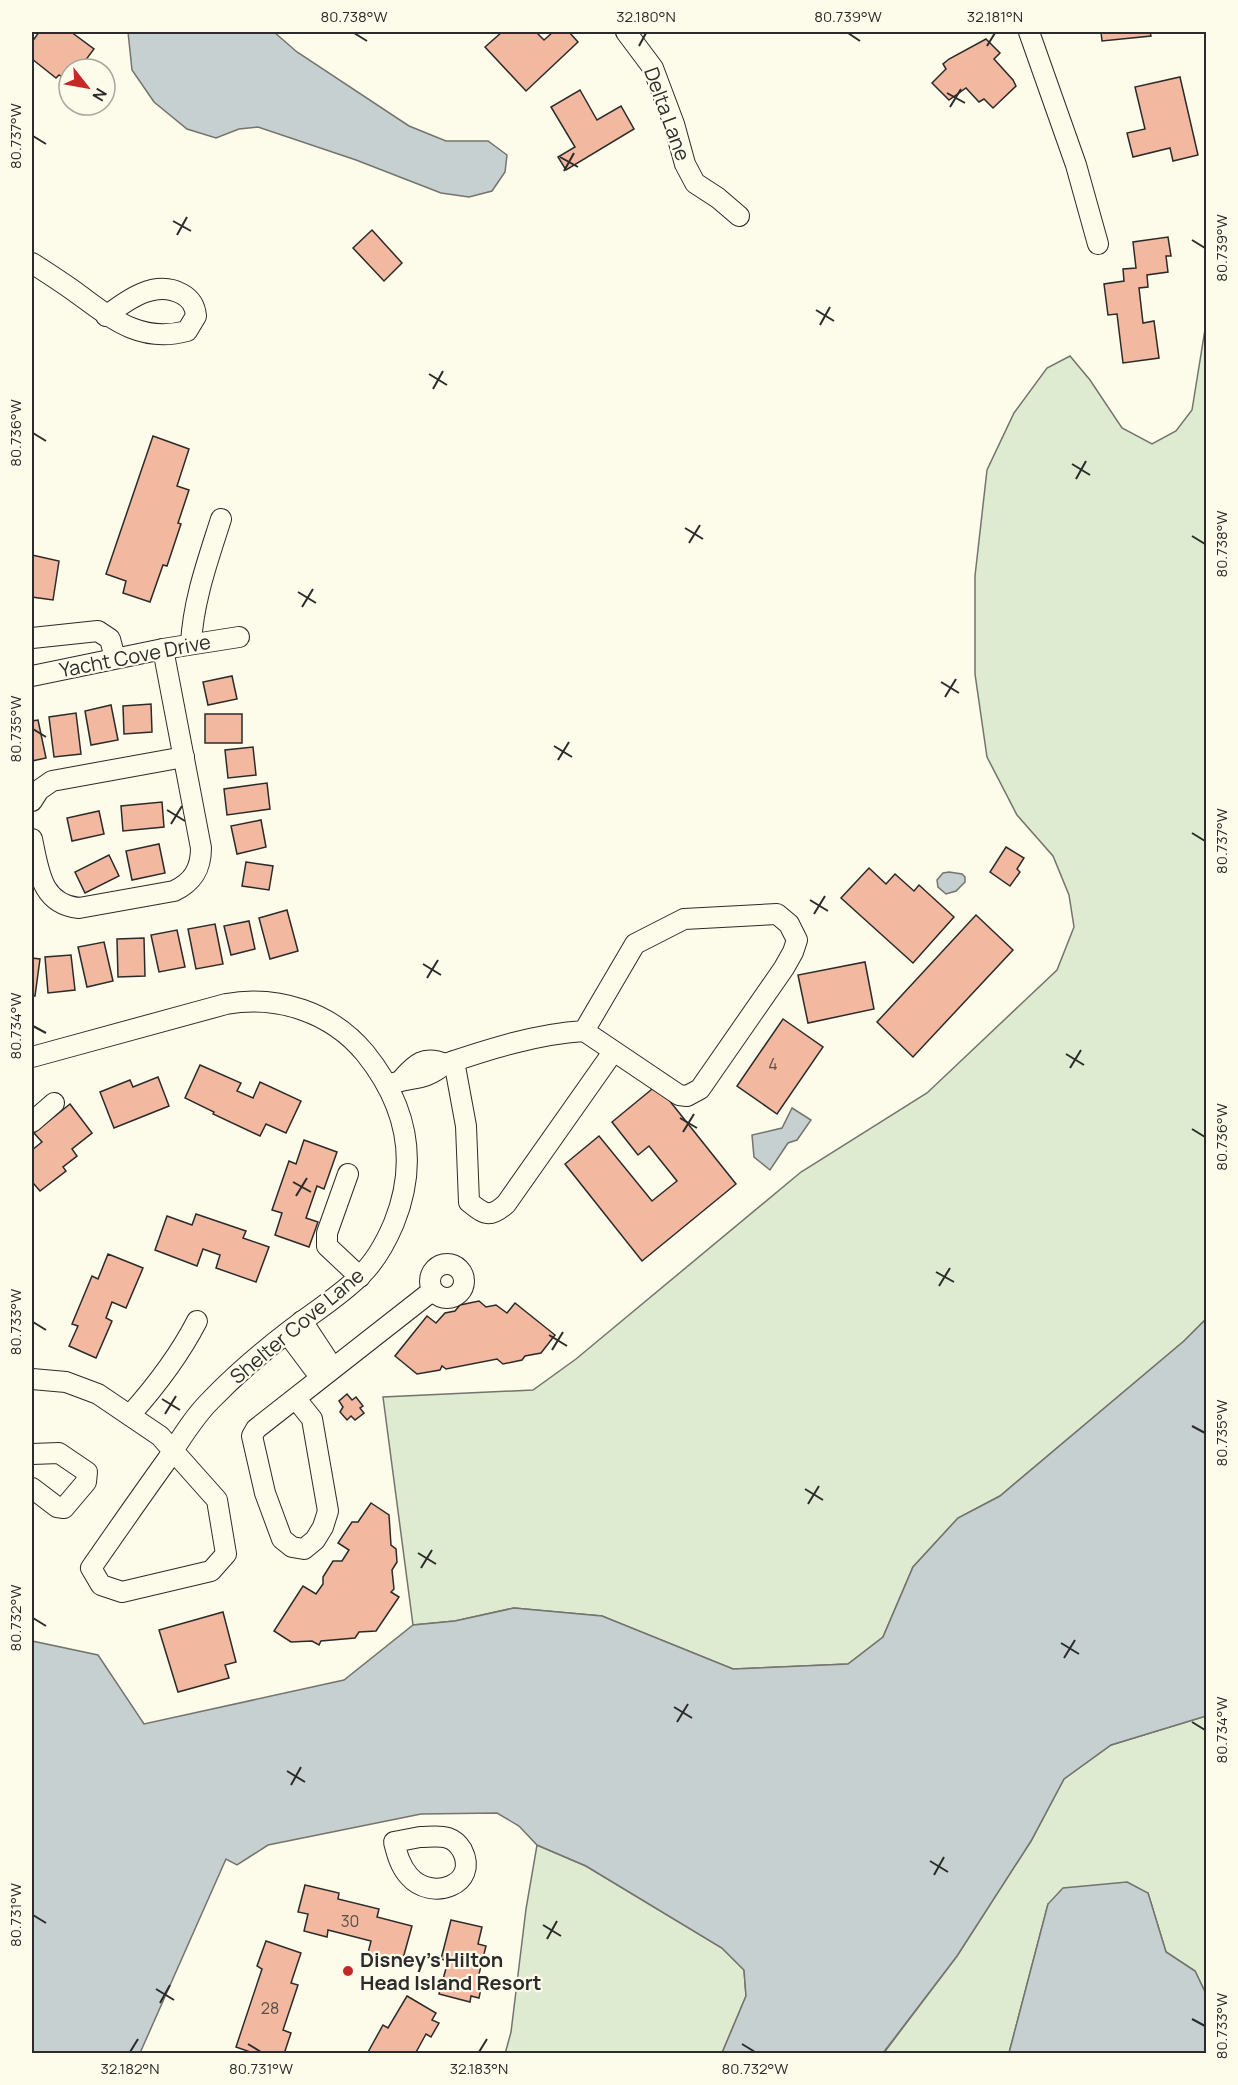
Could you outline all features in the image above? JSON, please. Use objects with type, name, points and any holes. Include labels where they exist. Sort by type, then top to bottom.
[{"type":"street","name":"Delta Lane","points":[[626,32],[653,68],[675,124],[684,164],[695,183],[718,198],[739,216]]},
{"type":"street","points":[[1029,32],[1076,165],[1098,244]]},
{"type":"street","points":[[32,263],[106,316]]},
{"type":"street","points":[[191,644],[197,596],[221,519]]},
{"type":"street","points":[[32,638],[98,631],[110,639],[115,658]]},
{"type":"street","name":"Yacht Cove Drive","points":[[32,676],[163,648],[239,637]]},
{"type":"street","points":[[32,839],[43,883],[50,896],[71,908],[174,891],[186,885],[200,865],[201,848],[163,648]]},
{"type":"street","points":[[32,801],[39,790],[52,781],[184,757]]},
{"type":"street","points":[[394,1082],[419,1079],[435,1073],[450,1062],[503,1045],[540,1036],[584,1031],[679,1095],[687,1096],[699,1089],[793,952],[797,940],[789,924],[777,914],[684,920],[635,944],[584,1031]]},
{"type":"street","name":"Shelter Cove Lane","points":[[32,1057],[226,1004],[249,1000],[281,1003],[312,1014],[350,1037],[394,1082],[405,1136],[407,1181],[402,1203],[388,1238],[360,1277],[252,1360],[208,1402],[172,1451],[91,1568],[101,1585],[122,1592],[211,1570],[226,1554],[217,1500],[172,1451]]},
{"type":"street","points":[[450,1062],[466,1126],[469,1202],[479,1211],[489,1214],[506,1204],[613,1052]]},
{"type":"street","points":[[32,1122],[54,1103]]},
{"type":"street","points":[[348,1174],[327,1233],[327,1246],[360,1277]]},
{"type":"street","points":[[296,1399],[312,1419],[328,1511],[323,1527],[315,1540],[303,1549],[292,1547],[282,1539],[265,1493],[252,1436],[256,1429],[432,1291]]},
{"type":"street","points":[[130,1415],[159,1383],[187,1341],[197,1321]]},
{"type":"street","points":[[294,1327],[327,1359],[327,1373]]},
{"type":"street","points":[[32,1379],[66,1382],[98,1394],[160,1436],[172,1451]]},
{"type":"street","points":[[32,1454],[59,1453],[87,1472],[86,1482],[64,1508],[57,1507],[32,1488]]},
{"type":"green space","points":[[1206,323],[1206,1319],[1184,1341],[1000,1496],[958,1518],[913,1567],[883,1637],[848,1664],[733,1669],[602,1616],[514,1608],[455,1621],[413,1625],[383,1397],[533,1390],[576,1359],[801,1172],[927,1093],[1057,970],[1074,927],[1069,895],[1053,856],[1017,815],[987,757],[975,674],[975,576],[987,470],[1014,413],[1047,368],[1070,356],[1090,380],[1122,428],[1152,444],[1176,431],[1192,410]]},
{"type":"green space","points":[[1206,1716],[1206,1994],[1195,1971],[1166,1952],[1148,1893],[1048,1904],[1009,2053],[883,2054],[957,1956],[1031,1841],[1064,1779],[1111,1745]]},
{"type":"green space","points":[[537,1845],[586,1866],[722,1948],[744,1970],[746,1996],[722,2053],[505,2054],[511,2032],[526,1909]]},
{"type":"shaded area","points":[[128,32],[274,32],[297,52],[409,126],[446,141],[488,141],[507,155],[505,172],[492,191],[469,197],[441,193],[356,160],[258,127],[239,129],[216,138],[187,129],[154,102],[132,70]]},
{"type":"shaded area","points":[[943,873],[962,874],[965,882],[956,891],[946,894],[938,887],[937,880]]},
{"type":"shaded area","points":[[792,1108],[811,1120],[797,1140],[788,1143],[770,1170],[754,1157],[752,1135],[782,1128]]},
{"type":"shaded area","points":[[1206,1319],[1206,1716],[1111,1745],[1064,1779],[1031,1841],[957,1956],[883,2053],[722,2053],[746,1996],[744,1970],[722,1948],[586,1866],[537,1845],[519,1826],[497,1813],[421,1814],[268,1845],[237,1865],[226,1859],[140,2053],[32,2053],[32,1641],[98,1655],[144,1724],[344,1680],[413,1625],[455,1621],[514,1608],[602,1616],[733,1669],[848,1664],[883,1637],[913,1567],[958,1518],[1000,1496],[1184,1341]]},
{"type":"shaded area","points":[[1127,1882],[1148,1893],[1166,1952],[1195,1971],[1206,1994],[1206,2053],[1009,2053],[1048,1904],[1063,1888]]},
{"type":"building","points":[[39,32],[71,32],[94,49],[88,57],[57,57],[56,78],[32,59],[32,42]]},
{"type":"building","points":[[502,32],[536,32],[544,40],[553,32],[569,32],[578,42],[526,91],[485,47]]},
{"type":"building","points":[[1101,32],[1150,32],[1151,36],[1102,41]]},
{"type":"building","points":[[986,39],[1000,53],[994,59],[1016,86],[993,108],[984,99],[979,102],[966,88],[949,100],[932,83],[946,69],[943,64]]},
{"type":"building","points":[[1180,77],[1198,155],[1173,161],[1170,148],[1133,157],[1127,133],[1145,129],[1135,87]]},
{"type":"building","points":[[580,90],[597,120],[621,106],[634,129],[566,170],[558,157],[575,147],[551,107]]},
{"type":"building","points":[[372,230],[402,263],[384,281],[353,248]]},
{"type":"building","points":[[1168,237],[1171,256],[1166,256],[1168,272],[1147,275],[1148,287],[1139,288],[1143,323],[1154,321],[1159,358],[1123,363],[1117,314],[1108,315],[1104,284],[1124,281],[1123,269],[1136,268],[1133,242]]},
{"type":"building","points":[[153,436],[189,449],[177,486],[189,490],[167,566],[163,565],[150,602],[123,593],[126,581],[106,574]]},
{"type":"building","points":[[32,555],[59,561],[53,600],[32,597]]},
{"type":"building","points":[[232,676],[237,699],[208,705],[203,682]]},
{"type":"building","points":[[151,704],[152,732],[124,734],[123,706]]},
{"type":"building","points":[[111,705],[118,740],[91,745],[85,711]]},
{"type":"building","points":[[76,713],[81,754],[54,757],[49,717]]},
{"type":"building","points":[[205,714],[242,714],[242,743],[205,743]]},
{"type":"building","points":[[38,720],[46,758],[32,761],[32,721]]},
{"type":"building","points":[[253,747],[256,775],[228,778],[225,750]]},
{"type":"building","points":[[267,783],[270,809],[227,815],[224,789]]},
{"type":"building","points":[[162,802],[164,827],[123,831],[121,806]]},
{"type":"building","points":[[99,811],[104,834],[72,841],[67,818]]},
{"type":"building","points":[[261,820],[266,847],[237,854],[231,826]]},
{"type":"building","points":[[159,844],[165,873],[132,880],[126,851]]},
{"type":"building","points":[[1006,847],[1024,858],[1017,869],[1020,872],[1010,886],[990,872]]},
{"type":"building","points":[[109,855],[119,876],[85,893],[75,872]]},
{"type":"building","points":[[246,862],[273,866],[269,890],[242,886]]},
{"type":"building","points":[[869,868],[886,884],[895,874],[914,891],[919,885],[954,917],[913,963],[841,898]]},
{"type":"building","points":[[287,910],[298,951],[270,959],[259,918]]},
{"type":"building","points":[[976,915],[1013,950],[913,1057],[877,1022]]},
{"type":"building","points":[[249,921],[255,949],[231,955],[224,926]]},
{"type":"building","points":[[215,924],[223,964],[196,969],[188,929]]},
{"type":"building","points":[[177,930],[185,967],[159,972],[151,935]]},
{"type":"building","points":[[144,938],[145,976],[118,977],[117,939]]},
{"type":"building","points":[[104,942],[113,981],[87,987],[78,947]]},
{"type":"building","points":[[71,955],[75,990],[48,993],[45,957]]},
{"type":"building","points":[[32,958],[40,959],[35,996],[32,996]]},
{"type":"building","points":[[865,962],[874,1009],[808,1023],[798,975]]},
{"type":"building","points":[[783,1019],[823,1047],[777,1114],[737,1086]]},
{"type":"building","points":[[200,1065],[241,1083],[237,1091],[253,1098],[260,1082],[301,1101],[286,1133],[266,1124],[260,1136],[185,1098]]},
{"type":"building","points":[[158,1077],[169,1106],[114,1128],[100,1092],[130,1080],[133,1087]]},
{"type":"building","points":[[657,1085],[736,1184],[642,1261],[565,1164],[599,1136],[652,1201],[677,1181],[649,1146],[638,1155],[612,1122]]},
{"type":"building","points":[[70,1104],[92,1133],[72,1149],[77,1156],[63,1167],[66,1171],[40,1191],[34,1184],[32,1186],[32,1150],[42,1142],[34,1133]]},
{"type":"building","points":[[304,1140],[337,1152],[324,1189],[317,1186],[306,1218],[318,1222],[309,1247],[275,1235],[282,1213],[272,1210],[289,1161],[296,1164]]},
{"type":"building","points":[[196,1214],[246,1231],[243,1238],[269,1247],[256,1282],[216,1268],[220,1255],[203,1249],[197,1266],[155,1250],[167,1216],[192,1225]]},
{"type":"building","points":[[108,1254],[143,1268],[126,1308],[112,1302],[106,1318],[112,1321],[96,1358],[69,1346],[78,1326],[72,1324],[92,1276],[98,1279]]},
{"type":"building","points":[[479,1301],[486,1307],[496,1305],[507,1313],[515,1303],[555,1335],[541,1353],[503,1364],[497,1359],[446,1369],[442,1366],[440,1370],[417,1374],[395,1356],[427,1316],[436,1323],[445,1313],[455,1311],[460,1305]]},
{"type":"building","points":[[347,1394],[352,1400],[356,1397],[363,1406],[360,1408],[364,1413],[355,1420],[351,1416],[347,1420],[340,1412],[343,1407],[339,1401]]},
{"type":"building","points":[[371,1503],[389,1515],[391,1545],[396,1549],[397,1562],[392,1570],[394,1589],[391,1592],[399,1597],[376,1631],[359,1632],[355,1638],[321,1641],[319,1645],[312,1641],[291,1642],[274,1631],[303,1586],[316,1594],[333,1561],[342,1561],[349,1550],[338,1543],[352,1522],[358,1522]]},
{"type":"building","points":[[223,1612],[236,1662],[225,1665],[229,1678],[178,1692],[159,1630]]},
{"type":"building","points":[[305,1885],[339,1893],[338,1899],[379,1909],[377,1917],[412,1926],[402,1962],[368,1953],[371,1941],[328,1930],[327,1937],[304,1931],[308,1914],[298,1912]]},
{"type":"building","points":[[451,1920],[482,1927],[478,1944],[486,1946],[478,1978],[483,1979],[479,1998],[471,1996],[470,2002],[439,1994],[448,1961],[441,1959]]},
{"type":"building","points":[[266,1941],[301,1953],[291,1983],[298,1985],[283,2030],[291,2033],[284,2054],[256,2054],[236,2047],[262,1969],[257,1966]]},
{"type":"building","points":[[407,1996],[436,2013],[432,2020],[439,2023],[431,2037],[426,2034],[415,2054],[367,2054],[383,2025],[388,2028]]},
{"type":"place","name":"Disney's Hilton Head Island Resort","points":[[348,1971]]}]
